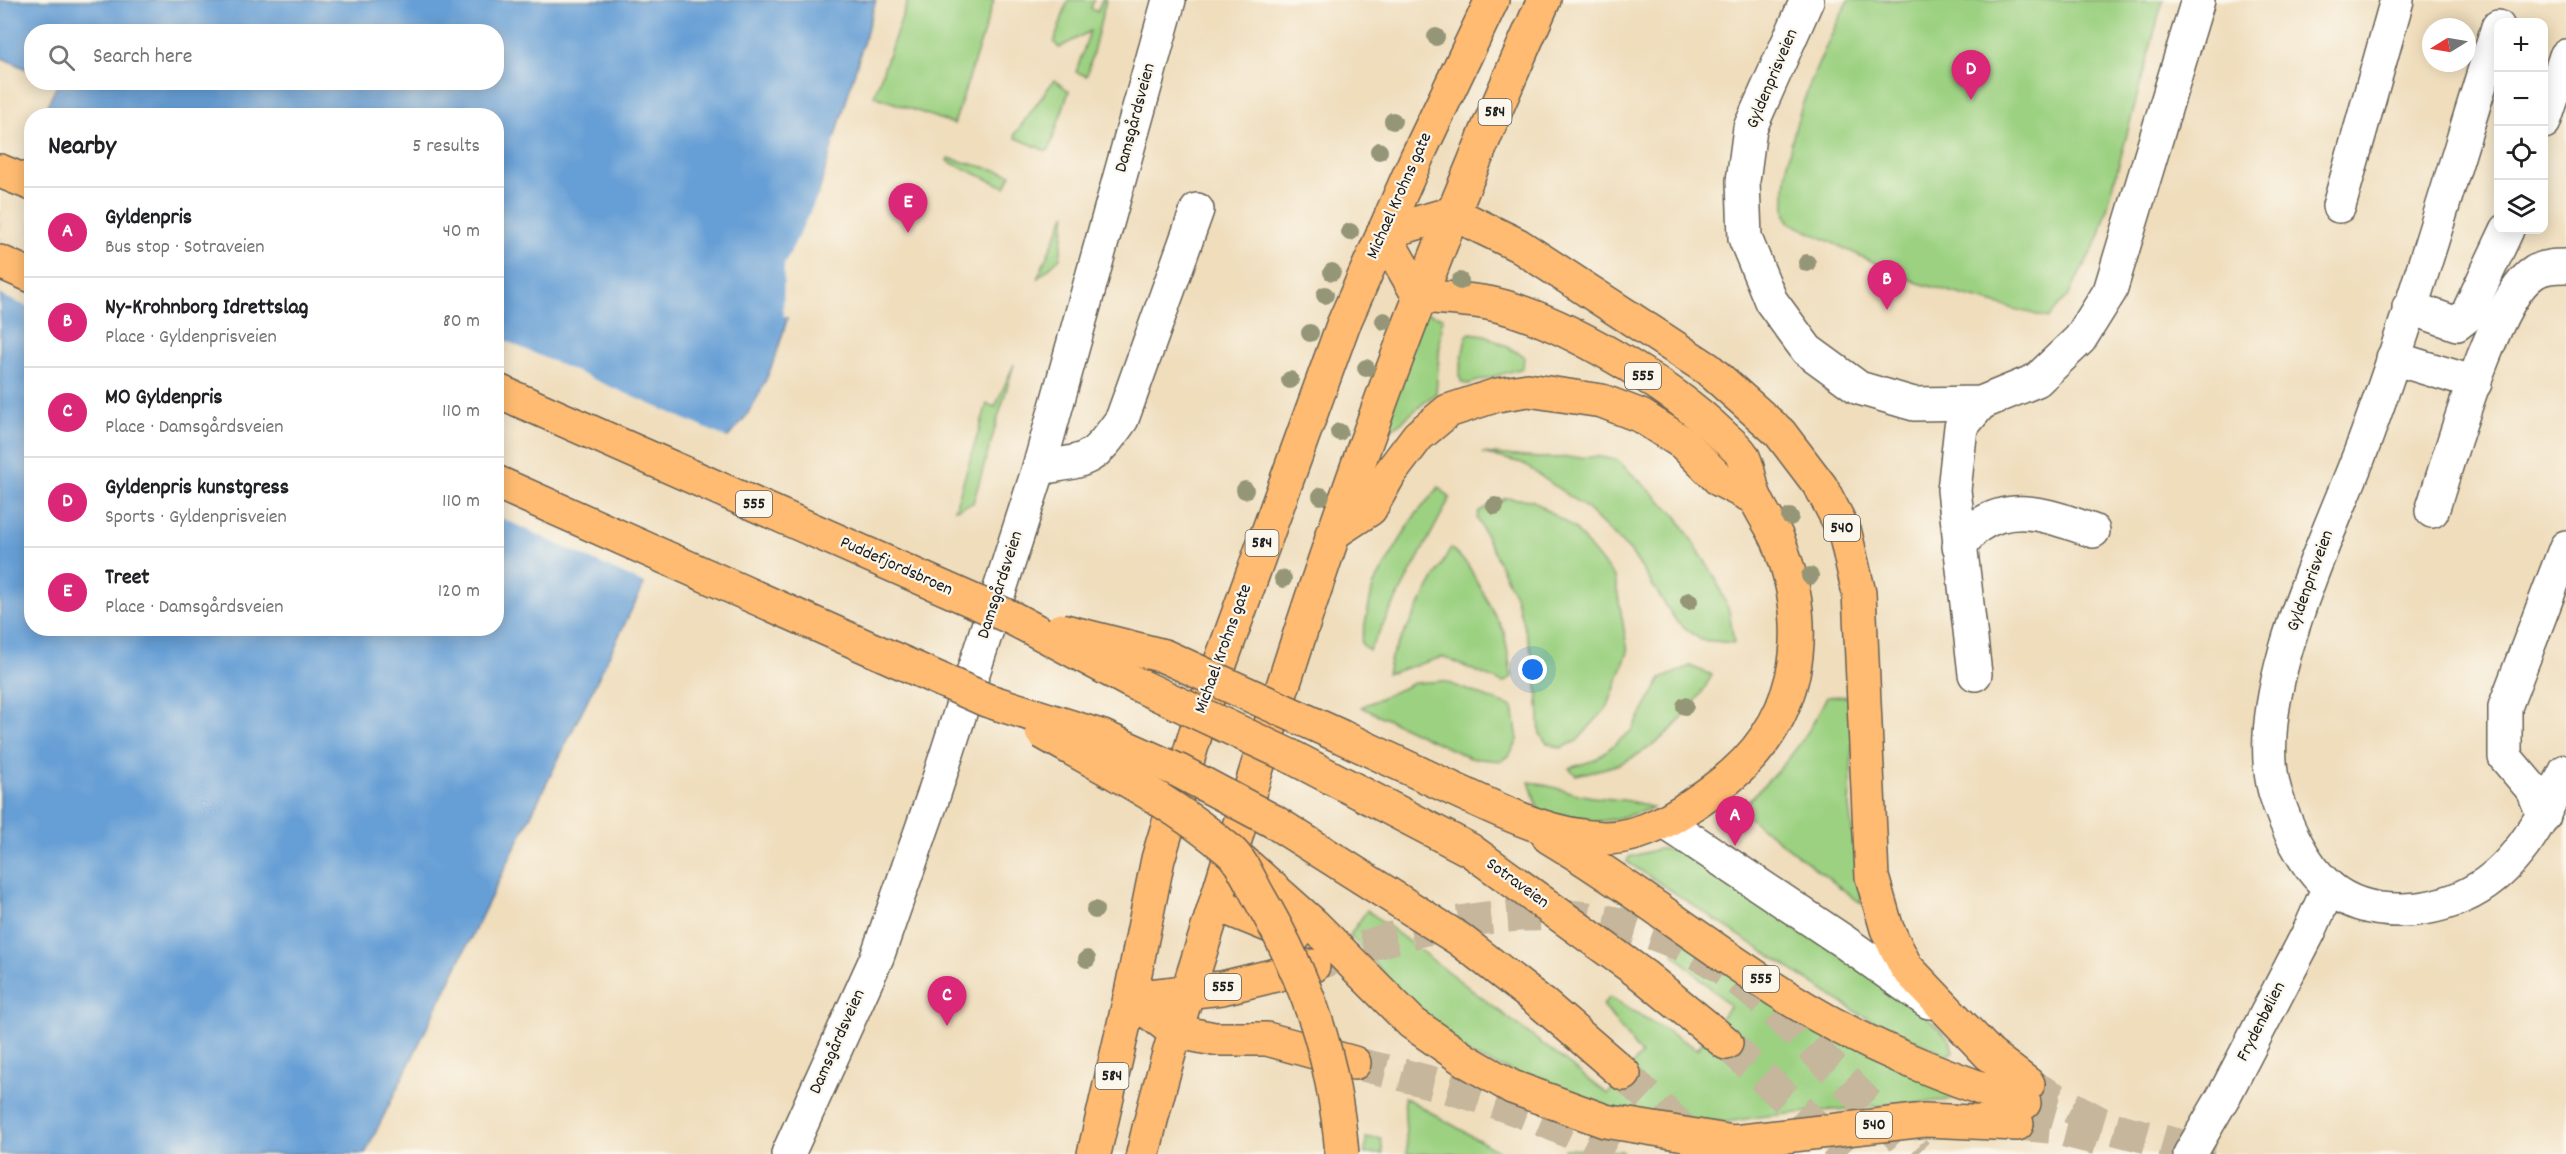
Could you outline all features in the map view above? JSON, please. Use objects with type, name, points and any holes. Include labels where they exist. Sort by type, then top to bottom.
[{"type":"main road","name":"Michael Krohns gate","points":[[1094,1154],[1130,998],[1158,860],[1198,722],[1336,343],[1383,233],[1492,0]]},
{"type":"main road","name":"584","points":[[1143,1154],[1174,1031],[1332,534],[1419,296],[1452,213],[1544,0]]},
{"type":"main road","points":[[0,171],[24,181]]},
{"type":"main road","points":[[1419,296],[1383,233],[1452,213]]},
{"type":"main road","name":"540","points":[[1452,213],[1518,245],[1708,369],[1780,433],[1821,487],[1845,533],[1860,593],[1872,877],[1887,929],[1906,967],[1990,1055],[2023,1103],[1925,1120],[1733,1142],[1697,1154]]},
{"type":"main road","points":[[0,262],[24,272]]},
{"type":"main road","name":"555","points":[[1012,618],[1164,656],[1517,817],[1570,835],[1606,838],[1640,833],[1665,822],[1726,781],[1764,742],[1787,702],[1798,656],[1797,616],[1792,581],[1777,538],[1755,498],[1742,455],[1707,421],[1620,361],[1581,338],[1539,320],[1489,303],[1419,296]]},
{"type":"main road","points":[[1332,534],[1370,509],[1390,473],[1418,436],[1448,411],[1497,395],[1528,390],[1602,401],[1641,416],[1683,444],[1720,480],[1755,498]]},
{"type":"main road","name":"Puddefjordsbroen","points":[[504,394],[1012,618],[1130,681],[1290,756]]},
{"type":"main road","points":[[504,486],[986,700],[1146,789],[1233,852],[1312,924],[1412,1023],[1465,1060],[1512,1087],[1605,1121],[1733,1142]]},
{"type":"main road","points":[[986,700],[1103,736],[1179,771],[1273,821],[1443,929],[1544,1005],[1624,1074]]},
{"type":"main road","name":"Sotraveien","points":[[1290,756],[1470,850],[1644,976],[1726,1042]]},
{"type":"main road","name":"555","points":[[1517,817],[1605,870],[1787,998],[1866,1042],[1959,1082],[2023,1103]]},
{"type":"main road","points":[[1233,852],[1287,945],[1310,999],[1327,1055],[1339,1115],[1342,1154]]},
{"type":"main road","name":"555","points":[[1130,998],[1222,987],[1306,952],[1216,904]]},
{"type":"main road","points":[[1130,998],[1174,1031],[1214,1038],[1267,1039],[1354,1063]]},
{"type":"street","name":"Damsgårdsveien","points":[[788,1154],[877,957],[932,800],[1039,468],[1169,0]]},
{"type":"street","name":"Gyldenprisveien","points":[[1807,0],[1750,128],[1743,181],[1745,238],[1771,301],[1807,350],[1858,388],[1914,404],[1981,403],[2037,380],[2080,339],[2110,291],[2198,0]]},
{"type":"street","points":[[2339,206],[2397,0]]},
{"type":"street","name":"Gyldenprisveien","points":[[2501,18],[2507,0]]},
{"type":"street","name":"Gyldenprisveien","points":[[2494,41],[2367,436],[2299,609],[2272,703],[2270,767],[2275,792],[2285,820],[2307,861],[2329,887],[2354,903],[2399,911],[2437,907],[2480,888],[2512,860],[2544,816],[2566,771]]},
{"type":"street","points":[[2548,110],[2566,56]]},
{"type":"street","points":[[1039,468],[1084,461],[1101,448],[1122,419],[1197,210]]},
{"type":"street","points":[[2409,307],[2457,324],[2466,317],[2505,234]]},
{"type":"street","points":[[2432,511],[2475,383],[2505,306],[2518,287],[2535,272],[2551,266],[2566,266]]},
{"type":"street","points":[[2393,358],[2475,383]]},
{"type":"street","name":"Gyldenprisveien","points":[[1975,674],[1954,490],[1961,427],[1981,403]]},
{"type":"street","points":[[1959,546],[1978,526],[2010,513],[2044,513],[2093,531]]},
{"type":"street","points":[[2544,816],[2533,790],[2505,757],[2505,706],[2566,547]]},
{"type":"street","points":[[1665,822],[1843,941],[1957,1023]]},
{"type":"street","name":"Frydenbølien","points":[[2190,1154],[2230,1084],[2309,932],[2329,887]]},
{"type":"green space","points":[[908,0],[994,0],[954,124],[874,96]]},
{"type":"green space","points":[[1068,0],[1094,0],[1091,8],[1097,12],[1102,0],[1106,0],[1087,76],[1076,72],[1090,31],[1059,48],[1054,42]]},
{"type":"green space","points":[[1848,0],[2163,0],[2100,235],[2068,296],[2048,318],[1918,283],[1790,223],[1788,220],[1785,212],[1787,167],[1798,118],[1816,69]]},
{"type":"green space","points":[[1054,80],[1069,91],[1049,150],[1046,151],[1016,138],[1015,134]]},
{"type":"green space","points":[[948,158],[1011,174],[1005,187],[947,161]]},
{"type":"green space","points":[[1066,213],[1060,258],[1037,279]]},
{"type":"green space","points":[[1419,311],[1442,317],[1436,393],[1384,436]]},
{"type":"green space","points":[[1470,333],[1485,335],[1524,356],[1523,368],[1468,384],[1462,383],[1459,375],[1466,337]]},
{"type":"green space","points":[[1014,364],[973,503],[955,509],[987,404],[995,407]]},
{"type":"green space","points":[[1482,453],[1539,458],[1600,457],[1617,460],[1676,515],[1715,577],[1729,611],[1734,643],[1701,640],[1676,621],[1631,552],[1586,508],[1522,463]]},
{"type":"green space","points":[[1439,487],[1450,498],[1369,651],[1361,643],[1373,586],[1413,518]]},
{"type":"green space","points":[[1506,498],[1532,500],[1575,529],[1615,578],[1628,652],[1608,706],[1577,741],[1561,748],[1547,743],[1540,734],[1536,667],[1515,596],[1477,518],[1479,511]]},
{"type":"green space","points":[[1451,548],[1468,565],[1504,632],[1512,677],[1503,683],[1443,657],[1387,674],[1391,657]]},
{"type":"green space","points":[[1690,666],[1712,675],[1685,715],[1662,738],[1636,756],[1616,765],[1576,775],[1569,768],[1595,760],[1632,730],[1661,679]]},
{"type":"green space","points":[[1443,681],[1513,707],[1518,740],[1509,756],[1501,761],[1470,758],[1361,707],[1414,683]]},
{"type":"green space","points":[[1827,696],[1855,697],[1849,807],[1862,904],[1739,810],[1789,758],[1809,730]]},
{"type":"green space","points":[[1529,782],[1585,796],[1631,801],[1653,808],[1597,822],[1557,818],[1540,814]]},
{"type":"green space","points":[[1659,849],[1679,850],[1891,983],[1950,1040],[1953,1052],[1947,1055],[1861,1015],[1627,862],[1629,857]]},
{"type":"green space","points":[[1367,910],[1608,1094],[1641,1055],[1603,1005],[1610,997],[1697,1049],[1730,1006],[1673,953],[1680,939],[1962,1099],[1765,1116],[1727,1122],[1629,1115],[1469,1055],[1399,991],[1350,935]]},
{"type":"green space","points":[[1404,1097],[1503,1154],[1407,1154]]},
{"type":"green space","points":[[1366,1138],[1381,1138],[1383,1154],[1365,1154]]},
{"type":"green space","points":[[1565,1149],[1622,1151],[1623,1154],[1564,1154]]},
{"type":"water","points":[[0,0],[876,0],[798,264],[786,323],[765,383],[742,422],[705,460],[365,1154],[0,1154],[0,212],[24,157],[24,636],[504,636],[504,108],[46,108],[55,90],[504,90],[504,24],[24,24],[24,68],[0,57]]},
{"type":"pier","points":[[835,138],[838,139],[801,265],[797,295],[789,318],[783,315],[784,265],[820,191]]},
{"type":"pier","points":[[24,154],[24,305],[0,295],[0,204]]},
{"type":"pier","points":[[504,340],[730,439],[708,462],[647,585],[504,519]]},
{"type":"tunnel","points":[[1318,964],[1416,931],[1466,921],[1516,915],[1566,916],[1616,923],[1664,938],[1712,962],[1757,996],[1779,1015],[1917,1154]]},
{"type":"tunnel","points":[[1726,1043],[1846,1154]]},
{"type":"tunnel","points":[[1354,1063],[1454,1089],[1518,1110],[1581,1137],[1612,1154]]},
{"type":"tunnel","points":[[1624,1074],[1699,1145]]},
{"type":"tunnel","points":[[2028,1084],[2108,1127],[2214,1154]]},
{"type":"tunnel","points":[[2024,1103],[2108,1127]]},
{"type":"tunnel","points":[[2017,1124],[2050,1127],[2109,1142]]},
{"type":"place","name":"Gyldenpris kunstgress","points":[[1971,100]]},
{"type":"place","name":"Treet","points":[[908,233]]},
{"type":"place","name":"Ny-Krohnborg Idrettslag","points":[[1887,310]]},
{"type":"place","name":"Gyldenpris","points":[[1735,846]]},
{"type":"place","name":"MO Gyldenpris","points":[[947,1026]]}]
